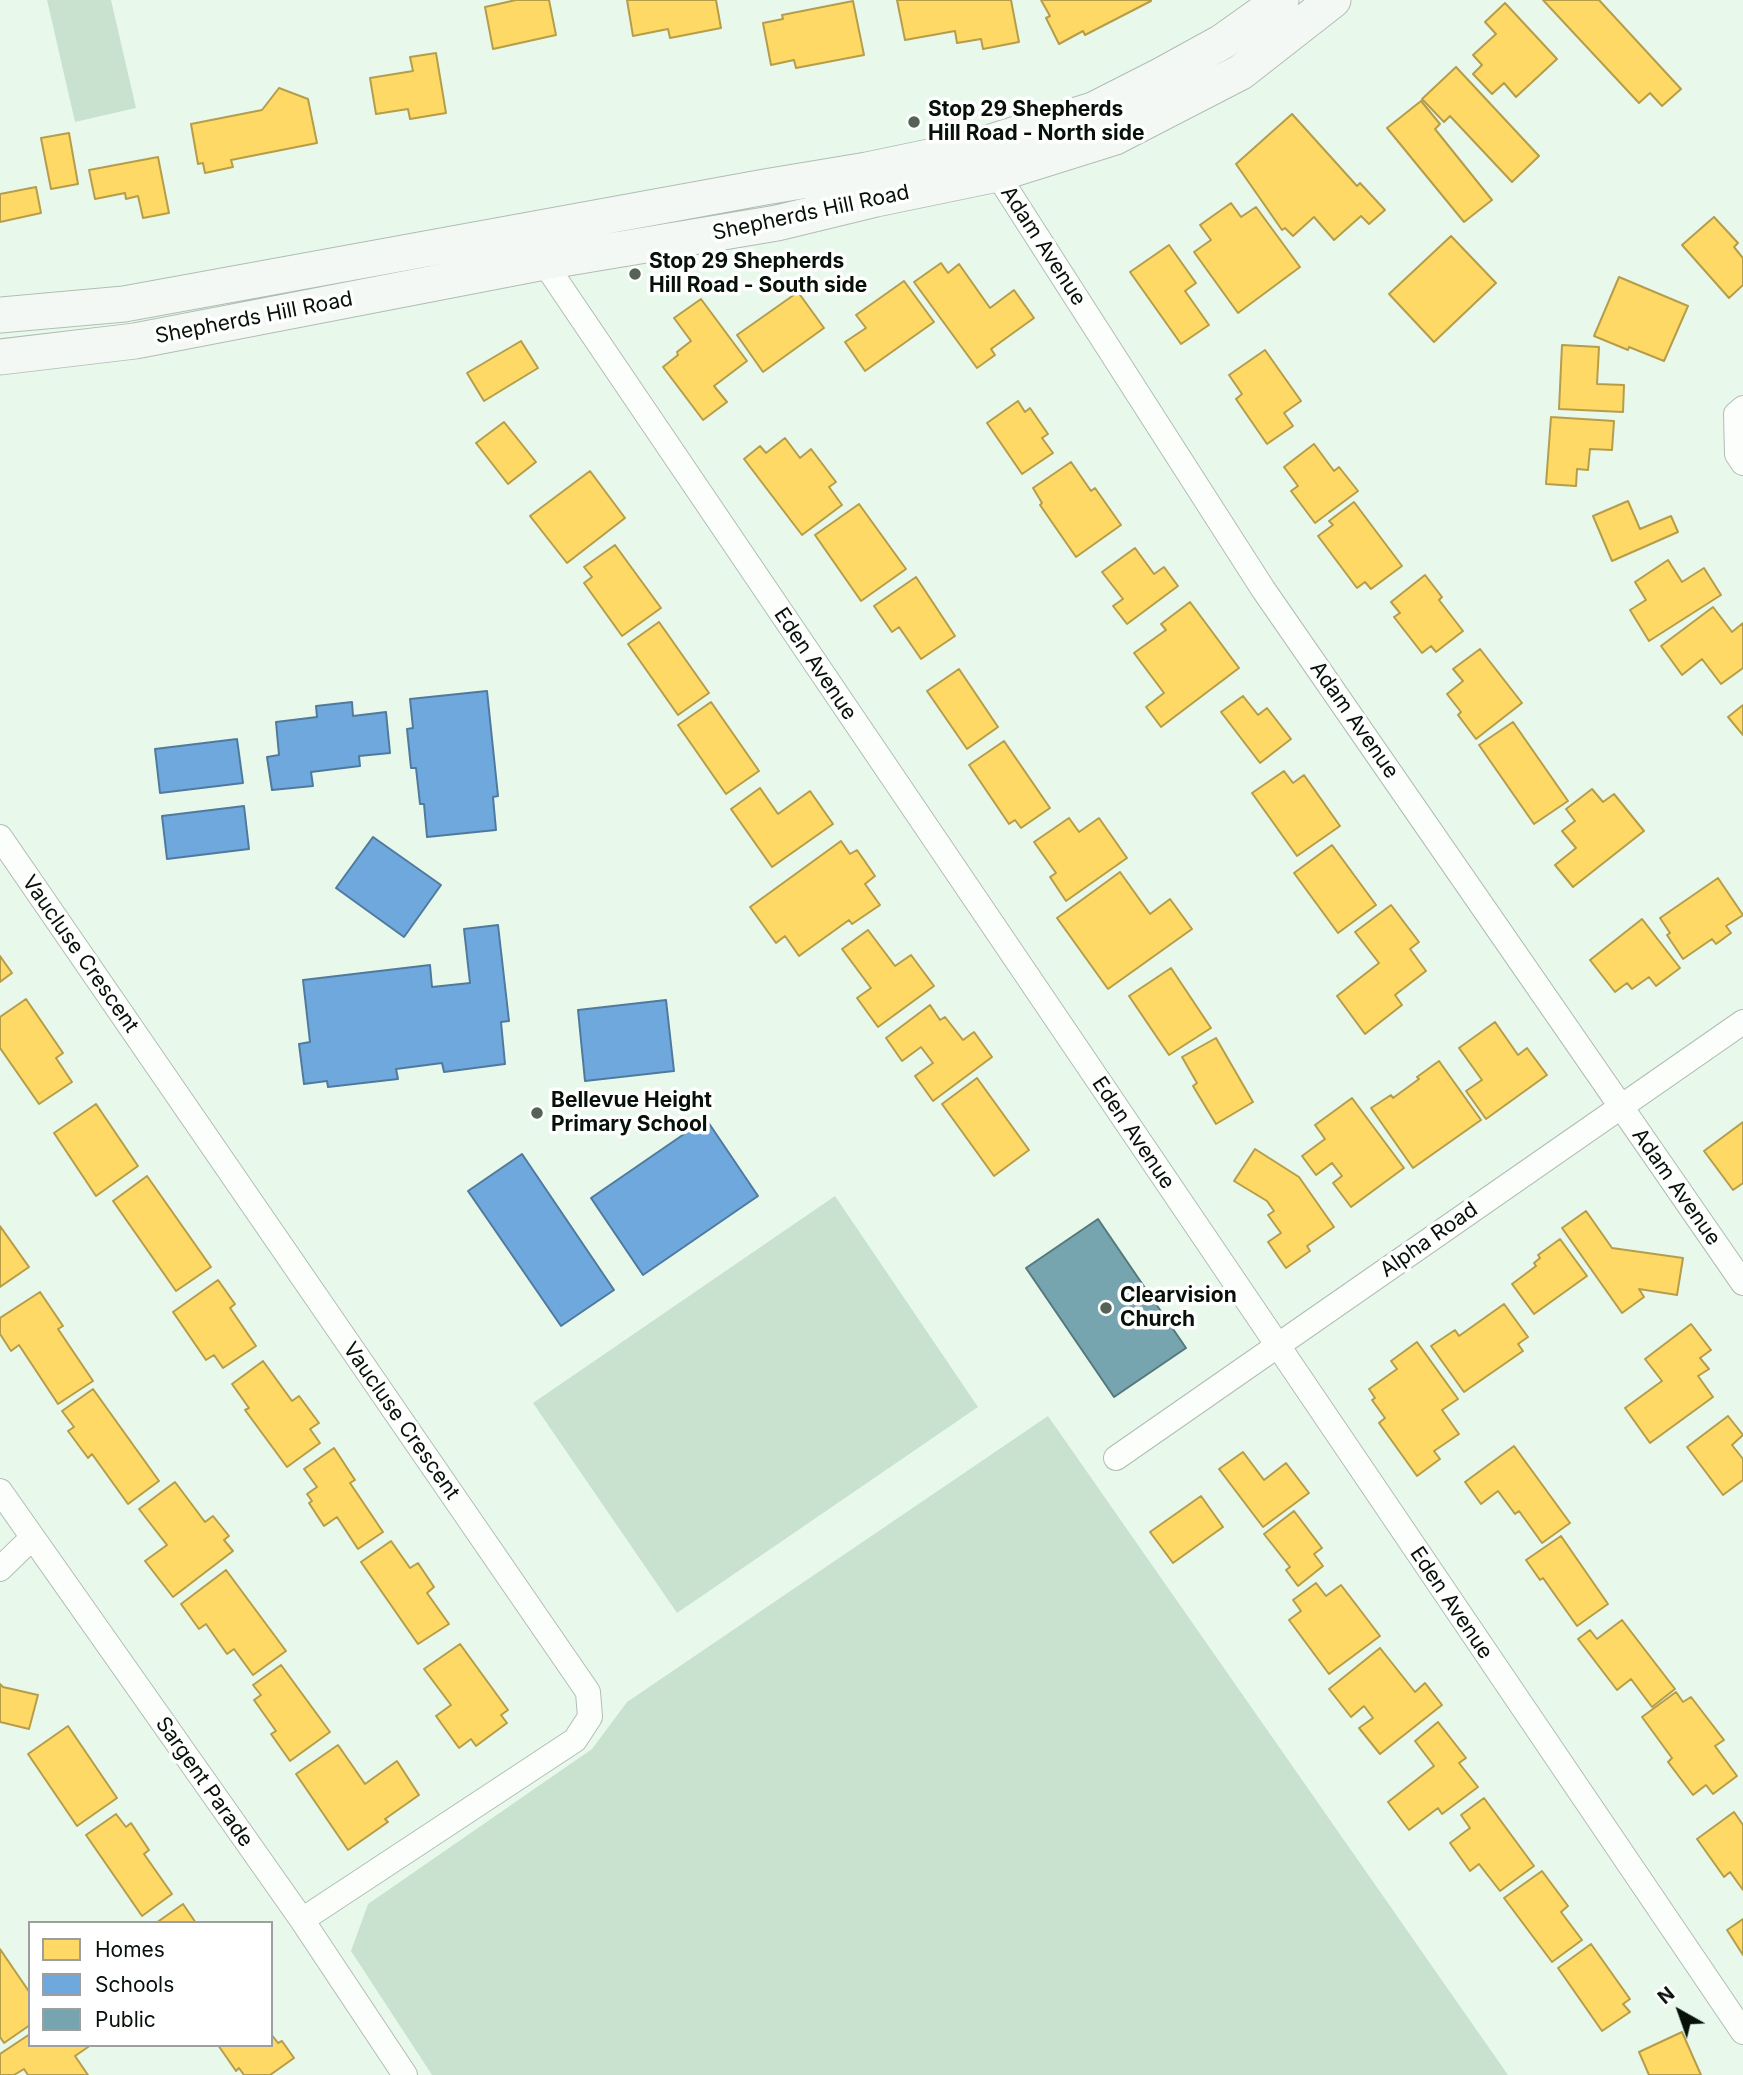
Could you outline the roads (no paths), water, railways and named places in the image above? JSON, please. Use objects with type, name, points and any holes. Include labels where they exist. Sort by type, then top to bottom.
[{"type":"main road","name":"Shepherds Hill Road","points":[[0,356],[135,341],[544,262],[777,223],[876,199],[992,159],[1093,110],[1222,42],[1281,0]]},
{"type":"main road","name":"Shepherds Hill Road","points":[[0,315],[124,304],[765,187],[867,170],[992,159],[1115,136],[1241,72],[1333,0]]},
{"type":"street","name":"Adam Avenue","points":[[992,159],[1263,589],[1743,1283]]},
{"type":"street","name":"Eden Avenue","points":[[539,229],[544,262],[1743,2032]]},
{"type":"street","points":[[1743,408],[1737,414],[1737,454],[1743,463]]},
{"type":"street","name":"Vaucluse Crescent","points":[[0,837],[588,1692],[590,1717],[575,1740],[302,1920]]},
{"type":"street","name":"Alpha Road","points":[[1116,1458],[1743,1022]]},
{"type":"street","name":"Sargent Parade","points":[[0,1491],[302,1920],[405,2075]]},
{"type":"street","points":[[0,1569],[32,1538]]},
{"type":"place","name":"Stop 29 Shepherds Hill Road - North side","points":[[914,122]]},
{"type":"place","name":"Stop 29 Shepherds Hill Road - South side","points":[[635,274]]},
{"type":"place","name":"Bellevue Height Primary School","points":[[537,1113]]},
{"type":"place","name":"Clearvision Church","points":[[1106,1308]]}]
